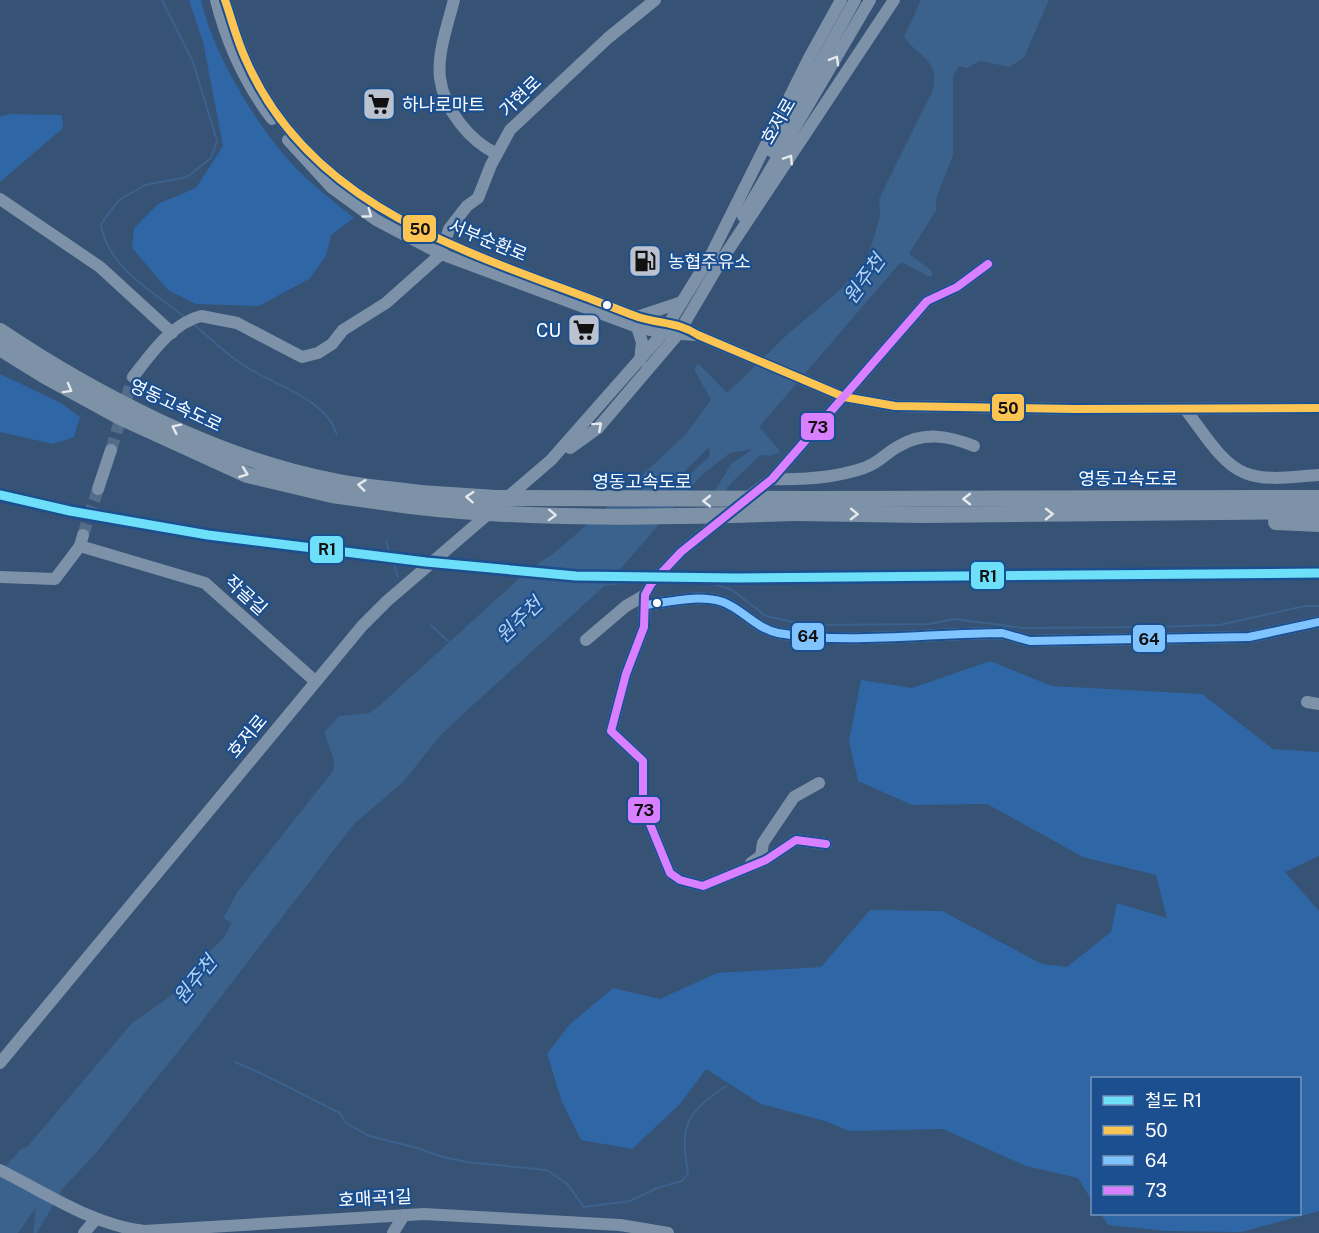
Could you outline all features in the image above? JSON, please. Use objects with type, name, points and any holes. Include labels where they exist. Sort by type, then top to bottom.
[{"type":"highway","name":"영동고속도로","points":[[0,331],[46,362],[125,404],[190,435],[250,459],[455,511],[569,515],[1319,511]]},
{"type":"highway","name":"영동고속도로","points":[[0,348],[45,376],[120,417],[248,475],[332,495],[415,499],[1319,498]]},
{"type":"highway","points":[[1133,498],[1319,490]]},
{"type":"highway","points":[[1167,513],[1187,517],[1319,524]]},
{"type":"street","name":"서부순환로","points":[[216,0],[229,44],[254,93],[311,167],[332,188],[376,220],[443,249],[638,322],[698,335],[844,397]]},
{"type":"street","name":"서부순환로","points":[[225,0],[246,62],[291,132],[339,181],[443,249]]},
{"type":"street","points":[[454,0],[443,49],[440,78],[460,123],[482,147],[497,154]]},
{"type":"street","name":"가현로","points":[[134,377],[150,355],[175,330],[195,318],[237,323],[302,357],[318,353],[332,344],[343,330],[386,303],[443,249],[449,229],[467,206],[478,198],[510,130],[608,38],[655,0]]},
{"type":"street","points":[[739,218],[841,0]]},
{"type":"street","name":"호저로","points":[[0,1063],[315,681],[387,601],[551,460],[598,428],[681,330],[717,257],[855,0]]},
{"type":"street","name":"호저로","points":[[551,460],[640,361],[717,257],[870,0]]},
{"type":"street","points":[[739,218],[894,0]]},
{"type":"street","points":[[0,199],[100,267],[175,330]]},
{"type":"street","points":[[826,844],[796,840],[766,860],[703,886],[680,880],[670,873],[643,807],[643,761],[611,731],[626,674],[644,627],[647,595],[662,572],[681,552],[772,479],[927,301],[957,287],[988,264]]},
{"type":"street","points":[[640,361],[642,342],[638,322],[682,302]]},
{"type":"street","points":[[844,397],[895,406],[1185,410],[1319,408]]},
{"type":"street","points":[[1185,410],[1229,464],[1246,474],[1266,477],[1319,475]]},
{"type":"street","points":[[772,479],[808,480],[846,473],[882,461],[898,446],[929,436],[953,437],[974,446]]},
{"type":"street","points":[[98,489],[111,450]]},
{"type":"street","name":"작골길","points":[[0,577],[55,579],[81,541],[206,583],[315,681]]},
{"type":"street","points":[[586,640],[626,606],[647,595],[724,602],[754,622],[776,633],[818,636],[1002,633],[1030,640],[1249,637],[1319,622]]},
{"type":"street","points":[[745,867],[761,856],[763,843],[794,796],[819,783]]},
{"type":"street","name":"호매곡1길","points":[[0,1170],[118,1228],[146,1232],[404,1215],[507,1217],[620,1225],[668,1233]]},
{"type":"street","points":[[393,1233],[404,1215]]},
{"type":"street","points":[[84,1233],[91,1216]]},
{"type":"shaded area","points":[[189,0],[201,0],[207,22],[228,70],[272,140],[304,176],[354,218],[331,235],[326,256],[309,279],[259,306],[196,304],[168,290],[132,248],[134,228],[158,204],[196,188],[223,146],[203,42]]},
{"type":"shaded area","points":[[8,114],[62,115],[63,128],[0,182],[0,117]]},
{"type":"shaded area","points":[[0,374],[61,403],[80,417],[74,437],[53,444],[0,432]]},
{"type":"shaded area","points":[[990,661],[1052,686],[1202,694],[1273,749],[1319,752],[1319,856],[1285,872],[1319,911],[1319,1211],[1241,1232],[1166,1231],[1108,1225],[1102,1215],[1301,1215],[1301,1077],[1091,1077],[1091,1199],[1078,1178],[1026,1166],[943,1129],[849,1131],[825,1121],[761,1104],[706,1069],[680,1104],[632,1149],[581,1140],[562,1102],[547,1054],[569,1025],[613,988],[660,999],[717,973],[821,967],[870,910],[942,911],[1042,964],[1067,967],[1111,932],[1117,903],[1167,918],[1156,875],[1083,857],[987,804],[912,805],[858,781],[849,741],[861,680],[912,688]]},
{"type":"water","name":"원주천","points":[[921,0],[1049,0],[1024,57],[1010,67],[980,61],[967,68],[959,66],[953,75],[953,155],[936,199],[936,210],[909,254],[931,270],[933,276],[928,276],[901,262],[759,427],[781,452],[771,456],[761,455],[734,480],[705,516],[713,494],[731,464],[753,449],[730,453],[702,475],[610,581],[439,737],[404,781],[354,824],[193,1033],[97,1152],[63,1188],[37,1233],[33,1233],[36,1208],[18,1233],[0,1233],[0,1172],[21,1149],[28,1146],[132,1023],[182,988],[186,973],[223,939],[232,923],[223,918],[238,891],[333,771],[334,760],[324,732],[339,716],[369,713],[378,707],[525,573],[558,550],[686,434],[711,400],[694,369],[698,363],[727,393],[790,332],[841,289],[867,260],[880,217],[879,199],[933,90],[934,72],[931,66],[904,37]],"holes":[[[709,447],[710,456],[667,495],[669,487]]]},
{"type":"waterway","points":[[162,0],[193,62],[217,141],[211,158],[187,177],[145,185],[119,200],[101,224],[105,240],[112,254],[122,266],[186,318]]},
{"type":"waterway","points":[[192,323],[239,362],[310,402],[330,421],[337,435]]},
{"type":"waterway","points":[[386,541],[398,577]]},
{"type":"waterway","points":[[605,585],[649,580]]},
{"type":"waterway","points":[[661,580],[709,582],[732,590],[766,616],[806,625],[929,624],[954,619],[1023,628],[1219,625],[1305,606],[1319,606]]},
{"type":"waterway","points":[[431,625],[451,644]]},
{"type":"waterway","points":[[235,1062],[340,1113],[346,1123],[369,1136],[466,1162],[547,1170],[567,1184],[584,1207],[630,1201],[657,1188],[682,1181],[688,1173],[685,1143],[689,1122],[702,1105],[726,1086]]},
{"type":"tunnel","points":[[111,450],[133,377]]},
{"type":"tunnel","points":[[83,535],[98,489]]},
{"type":"rail line","name":"R1","points":[[0,495],[70,511],[208,535],[426,562],[576,576],[737,578],[1319,573]]},
{"type":"transit line","name":"50","points":[[225,0],[246,60],[274,110],[308,152],[349,187],[394,216],[443,241],[493,262],[638,317],[691,331],[844,397],[895,406],[1075,409],[1319,408]]},
{"type":"transit line","name":"73","points":[[826,844],[796,840],[766,860],[703,886],[680,880],[670,873],[643,807],[643,761],[611,731],[626,674],[644,627],[645,595],[651,584],[681,552],[772,479],[927,301],[957,287],[988,264]]},
{"type":"transit line","name":"64","points":[[646,605],[684,599],[713,600],[730,605],[770,631],[831,638],[889,638],[975,633],[1002,633],[1030,641],[1249,637],[1319,622]]},
{"type":"place","name":"하나로마트","points":[[379,104]]},
{"type":"place","name":"농협주유소","points":[[645,261]]},
{"type":"place","name":"CU","points":[[584,330]]}]
